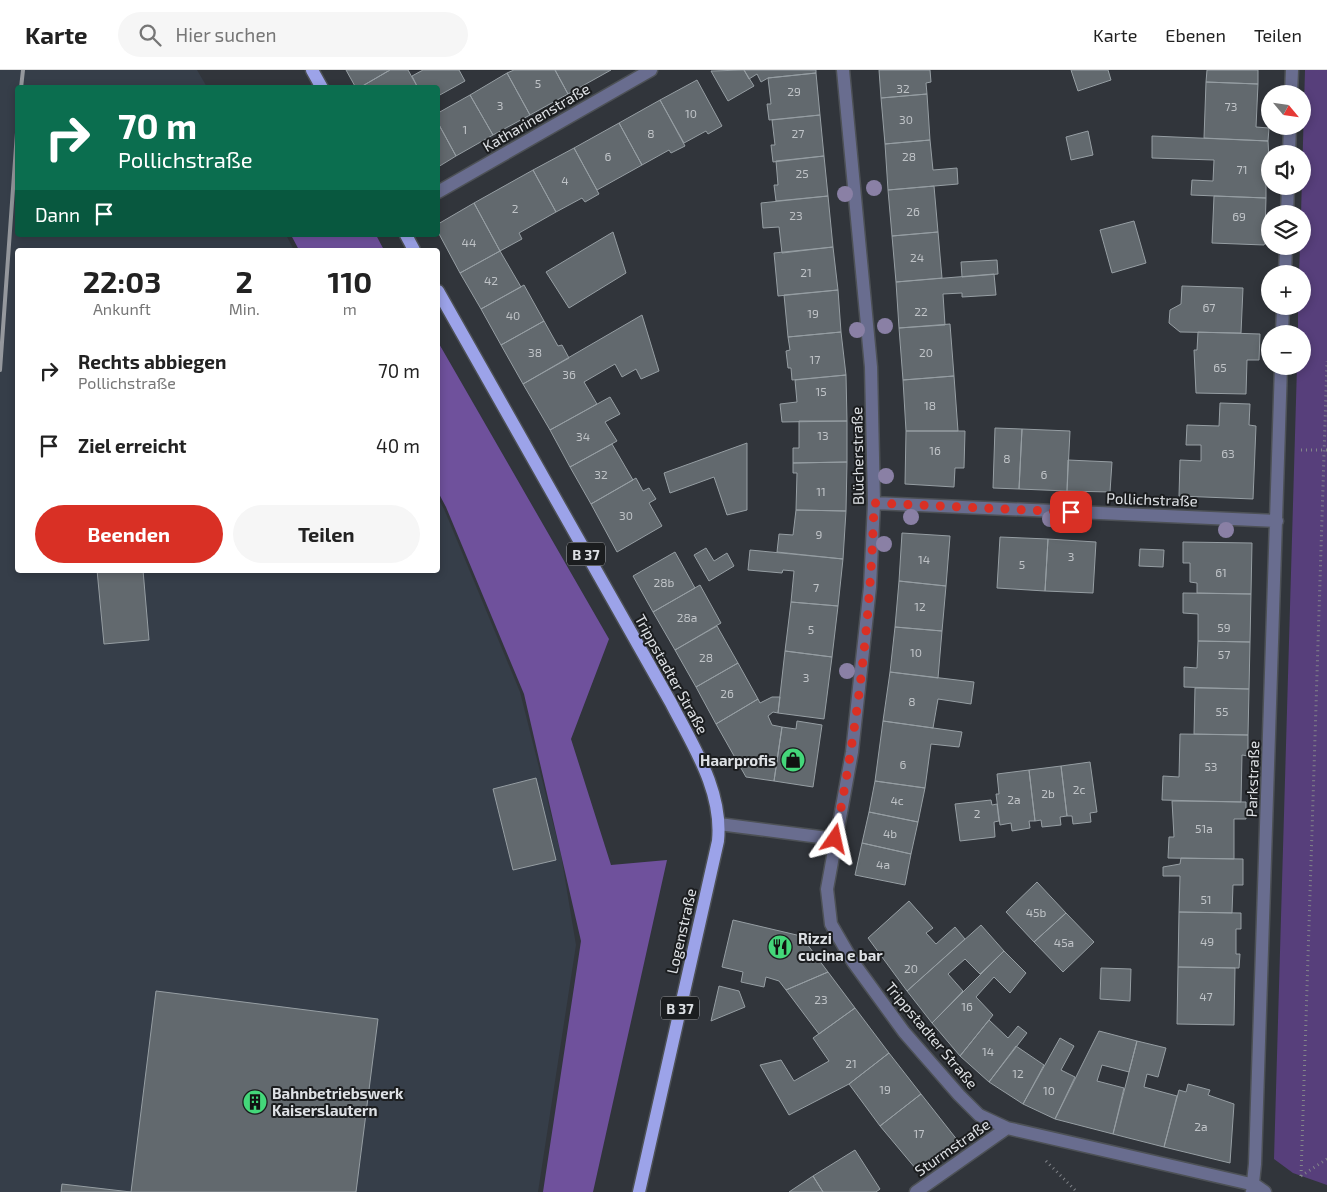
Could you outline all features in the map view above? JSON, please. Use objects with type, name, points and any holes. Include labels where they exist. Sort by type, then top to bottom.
[{"type":"main road","points":[[312,70],[320,85]]},
{"type":"main road","name":"Trippstadter Straße","points":[[440,295],[698,754],[712,789],[719,824]]},
{"type":"main road","name":"Logenstraße","points":[[640,1192],[714,863],[719,824]]},
{"type":"street","name":"Katharinenstraße","points":[[440,191],[651,70]]},
{"type":"street","name":"Blücherstraße","points":[[835,839],[852,752],[870,587],[874,503],[871,368],[843,70]]},
{"type":"street","points":[[1291,85],[1292,70]]},
{"type":"street","name":"Parkstraße","points":[[1257,1190],[1281,375]]},
{"type":"street","name":"Pollichstraße","points":[[874,503],[1277,521]]},
{"type":"street","points":[[719,824],[835,839]]},
{"type":"street","name":"Trippstadter Straße","points":[[835,839],[827,889],[831,924],[853,962],[904,1032],[979,1115],[1007,1128],[1257,1190]]},
{"type":"street","name":"Sturmstraße","points":[[916,1192],[1007,1128]]},
{"type":"path","points":[[1327,361],[1301,1176],[1327,1159]]},
{"type":"shaded area","points":[[0,70],[197,70],[206,85],[15,85],[15,237],[287,237],[293,248],[15,248],[15,573],[440,573],[440,502],[520,692],[561,855],[576,945],[538,1192],[0,1192]]},
{"type":"shaded area","points":[[1305,70],[1327,70],[1327,1185],[1293,1173],[1274,1159],[1297,375],[1311,375],[1311,325],[1298,325],[1298,315],[1311,315],[1311,265],[1299,265],[1300,255],[1311,255],[1311,205],[1301,205],[1302,195],[1311,195],[1311,145],[1303,145],[1303,135],[1311,135],[1311,85],[1305,85]]},
{"type":"shaded area","points":[[292,237],[377,237],[383,248],[298,248]]},
{"type":"shaded area","points":[[440,345],[609,639],[571,739],[611,865],[667,860],[593,1192],[543,1192],[581,941],[524,694],[440,496]]},
{"type":"building","points":[[346,70],[390,70],[364,85],[354,85]]},
{"type":"building","points":[[390,70],[408,70],[416,85],[364,85]]},
{"type":"building","points":[[423,70],[459,70],[465,81],[440,95],[440,85],[416,85],[412,76]]},
{"type":"building","points":[[514,70],[555,70],[568,94],[530,115],[507,73]]},
{"type":"building","points":[[555,70],[611,70],[568,94]]},
{"type":"building","points":[[744,70],[816,70],[816,73],[768,78],[761,82],[757,74],[749,79]]},
{"type":"building","points":[[744,70],[754,86],[728,101],[711,71]]},
{"type":"building","points":[[879,70],[930,70],[931,82],[926,83],[927,94],[881,98]]},
{"type":"building","points":[[1071,70],[1108,70],[1111,80],[1078,91]]},
{"type":"building","points":[[1207,70],[1258,70],[1258,84],[1206,82]]},
{"type":"building","points":[[507,73],[530,115],[493,135],[470,95]]},
{"type":"building","points":[[816,73],[820,115],[769,120],[767,104],[771,104],[768,78]]},
{"type":"building","points":[[697,80],[722,126],[708,134],[706,131],[684,143],[660,100]]},
{"type":"building","points":[[1206,82],[1258,84],[1256,127],[1261,127],[1261,135],[1268,135],[1268,141],[1204,138]]},
{"type":"building","points":[[927,94],[930,140],[885,144],[881,98]]},
{"type":"building","points":[[470,95],[493,135],[456,156],[440,127],[440,112]]},
{"type":"building","points":[[660,100],[685,146],[671,153],[669,150],[642,165],[619,123]]},
{"type":"building","points":[[820,115],[824,156],[773,162],[771,145],[775,145],[772,120]]},
{"type":"building","points":[[619,123],[642,165],[597,190],[574,148]]},
{"type":"building","points":[[440,127],[456,156],[440,166]]},
{"type":"building","points":[[1088,131],[1093,155],[1071,160],[1066,137]]},
{"type":"building","points":[[1152,136],[1268,141],[1268,145],[1261,145],[1261,195],[1266,195],[1266,198],[1191,195],[1192,180],[1213,181],[1214,160],[1152,158]]},
{"type":"building","points":[[930,140],[933,170],[957,168],[958,184],[888,190],[885,144]]},
{"type":"building","points":[[574,148],[599,194],[585,202],[582,198],[556,212],[533,170]]},
{"type":"building","points":[[824,156],[828,196],[776,201],[774,185],[778,185],[776,161]]},
{"type":"building","points":[[533,170],[556,212],[519,233],[522,239],[500,251],[474,203]]},
{"type":"building","points":[[934,186],[938,232],[892,236],[888,190]]},
{"type":"building","points":[[828,196],[833,247],[782,253],[779,227],[763,228],[761,203]]},
{"type":"building","points":[[1214,196],[1266,198],[1266,205],[1261,205],[1261,245],[1212,243]]},
{"type":"building","points":[[474,203],[500,251],[460,273],[440,236],[440,223]]},
{"type":"building","points":[[1134,221],[1146,263],[1112,273],[1100,230]]},
{"type":"building","points":[[613,232],[626,273],[569,308],[546,272]]},
{"type":"building","points":[[938,232],[942,278],[896,282],[892,236]]},
{"type":"building","points":[[833,247],[838,290],[778,296],[774,253]]},
{"type":"building","points":[[500,251],[521,287],[481,309],[460,273]]},
{"type":"building","points":[[997,260],[998,274],[962,277],[961,262]]},
{"type":"building","points":[[994,274],[996,295],[962,297],[962,293],[943,294],[945,325],[899,328],[896,282]]},
{"type":"building","points":[[524,285],[544,321],[501,345],[481,309]]},
{"type":"building","points":[[1182,286],[1243,288],[1241,333],[1180,332],[1169,323],[1170,310],[1181,304]]},
{"type":"building","points":[[838,290],[841,332],[788,337],[784,295]]},
{"type":"building","points":[[642,315],[659,371],[641,379],[636,369],[622,377],[615,364],[584,382],[597,404],[550,430],[523,384]]},
{"type":"building","points":[[544,321],[558,346],[562,345],[569,358],[523,384],[501,345]]},
{"type":"building","points":[[950,324],[954,376],[903,380],[899,328]]},
{"type":"building","points":[[841,332],[846,375],[792,380],[786,351],[790,350],[788,337]]},
{"type":"building","points":[[1198,332],[1260,334],[1259,360],[1247,360],[1246,394],[1196,393],[1194,350],[1197,350]]},
{"type":"building","points":[[846,375],[847,421],[782,422],[780,404],[797,402],[795,380]]},
{"type":"building","points":[[954,376],[958,431],[906,431],[903,380]]},
{"type":"building","points":[[610,397],[620,414],[605,422],[617,441],[570,467],[550,430]]},
{"type":"building","points":[[1220,403],[1250,404],[1249,425],[1256,426],[1253,499],[1179,496],[1180,460],[1201,461],[1201,445],[1186,445],[1187,425],[1219,426]]},
{"type":"building","points":[[799,421],[847,421],[847,462],[793,463],[793,448],[799,448]]},
{"type":"building","points":[[995,428],[1022,429],[1019,489],[993,488]]},
{"type":"building","points":[[1022,429],[1070,431],[1067,491],[1019,489]]},
{"type":"building","points":[[906,431],[965,431],[964,468],[955,468],[954,487],[905,484]]},
{"type":"building","points":[[747,443],[747,510],[727,515],[714,477],[670,493],[664,473]]},
{"type":"building","points":[[612,444],[633,480],[591,504],[570,467]]},
{"type":"building","points":[[1068,460],[1112,462],[1110,492],[1067,491]]},
{"type":"building","points":[[847,462],[846,511],[796,510],[797,473],[793,473],[793,463]]},
{"type":"building","points":[[636,478],[643,491],[649,488],[656,499],[649,503],[662,526],[617,552],[591,504]]},
{"type":"building","points":[[796,510],[846,511],[843,559],[777,552],[779,534],[793,535]]},
{"type":"building","points":[[902,533],[950,536],[946,586],[899,581]]},
{"type":"building","points":[[1000,537],[1048,539],[1045,591],[997,588]]},
{"type":"building","points":[[1048,539],[1096,542],[1093,593],[1045,591]]},
{"type":"building","points":[[1183,542],[1252,543],[1251,594],[1197,593],[1197,583],[1190,582],[1190,563],[1183,563]]},
{"type":"building","points":[[706,548],[714,561],[727,553],[734,566],[709,581],[694,555]]},
{"type":"building","points":[[1140,549],[1164,550],[1163,567],[1139,566]]},
{"type":"building","points":[[750,550],[843,559],[838,606],[791,602],[794,571],[783,570],[782,573],[748,570]]},
{"type":"building","points":[[675,552],[695,588],[653,612],[633,576]]},
{"type":"building","points":[[97,573],[143,573],[149,640],[104,644]]},
{"type":"building","points":[[899,581],[946,586],[942,631],[895,627]]},
{"type":"building","points":[[700,585],[721,623],[675,650],[653,612]]},
{"type":"building","points":[[1183,593],[1251,594],[1250,642],[1198,641],[1198,614],[1183,613]]},
{"type":"building","points":[[791,602],[838,606],[832,657],[785,651]]},
{"type":"building","points":[[717,626],[738,663],[696,687],[675,650]]},
{"type":"building","points":[[895,627],[942,631],[938,678],[890,672]]},
{"type":"building","points":[[1198,641],[1250,642],[1249,689],[1184,687],[1184,667],[1197,668]]},
{"type":"building","points":[[785,651],[832,657],[824,719],[778,713]]},
{"type":"building","points":[[738,663],[758,699],[716,724],[696,687]]},
{"type":"building","points":[[890,672],[974,682],[971,704],[938,699],[933,728],[883,721]]},
{"type":"building","points":[[1195,688],[1249,689],[1248,735],[1194,734]]},
{"type":"building","points":[[772,697],[780,697],[778,713],[773,712],[768,716],[772,725],[782,727],[774,781],[746,777],[716,724],[758,699],[760,703]]},
{"type":"building","points":[[797,721],[822,725],[813,787],[774,781],[782,727],[796,729]]},
{"type":"building","points":[[883,721],[962,732],[959,747],[931,744],[925,788],[875,781]]},
{"type":"building","points":[[1180,734],[1248,735],[1248,756],[1242,755],[1241,802],[1162,800],[1163,776],[1179,777]]},
{"type":"building","points":[[1090,762],[1097,812],[1090,813],[1091,822],[1073,824],[1072,816],[1067,816],[1061,766]]},
{"type":"building","points":[[1061,766],[1067,816],[1060,817],[1061,825],[1042,827],[1041,820],[1035,821],[1029,770]]},
{"type":"building","points":[[1029,770],[1035,821],[1029,821],[1030,828],[1012,831],[1011,823],[1000,825],[996,794],[999,794],[997,774]]},
{"type":"building","points":[[536,778],[556,860],[513,870],[493,789]]},
{"type":"building","points":[[875,781],[925,788],[918,822],[869,812]]},
{"type":"building","points":[[991,800],[992,805],[997,804],[999,821],[994,822],[995,837],[960,841],[955,804]]},
{"type":"building","points":[[1172,801],[1246,802],[1246,819],[1234,819],[1234,859],[1168,858],[1169,837],[1174,837]]},
{"type":"building","points":[[869,812],[918,822],[911,854],[862,843]]},
{"type":"building","points":[[862,843],[911,854],[905,885],[855,875]]},
{"type":"building","points":[[1181,858],[1243,859],[1243,885],[1233,885],[1232,913],[1179,912],[1180,876],[1163,876],[1163,867],[1180,864]]},
{"type":"building","points":[[1037,882],[1066,913],[1034,942],[1006,912]]},
{"type":"building","points":[[909,901],[933,928],[926,933],[936,944],[955,927],[965,939],[907,991],[868,938]]},
{"type":"building","points":[[1179,912],[1241,913],[1241,929],[1236,929],[1236,954],[1240,954],[1239,968],[1178,967]]},
{"type":"building","points":[[1066,913],[1094,942],[1063,972],[1034,942]]},
{"type":"building","points":[[733,920],[801,936],[828,972],[786,990],[779,981],[766,977],[764,987],[741,982],[743,972],[722,967]]},
{"type":"building","points":[[981,925],[1004,951],[980,974],[965,959],[948,974],[963,991],[932,1023],[907,991]]},
{"type":"building","points":[[1004,951],[1026,973],[1010,993],[994,977],[976,997],[993,1015],[960,1056],[932,1023]]},
{"type":"building","points":[[1178,967],[1235,968],[1234,1025],[1177,1024]]},
{"type":"building","points":[[1101,968],[1131,969],[1130,1001],[1100,999]]},
{"type":"building","points":[[828,972],[855,1008],[819,1034],[786,990]]},
{"type":"building","points":[[719,986],[739,991],[745,1007],[711,1021]]},
{"type":"building","name":"Bahnbetriebswerk Kaiserslautern","points":[[156,991],[378,1019],[356,1192],[131,1192]]},
{"type":"building","points":[[855,1008],[889,1053],[849,1084],[789,1115],[760,1065],[781,1060],[794,1081],[829,1061],[813,1038]]},
{"type":"building","points":[[989,1020],[1008,1038],[1018,1026],[1027,1033],[989,1082],[960,1056]]},
{"type":"building","points":[[1099,1031],[1137,1041],[1129,1072],[1102,1065],[1097,1081],[1124,1088],[1113,1134],[1055,1119]]},
{"type":"building","points":[[1060,1038],[1074,1046],[1061,1070],[1075,1077],[1055,1119],[1023,1104]]},
{"type":"building","points":[[1137,1041],[1166,1048],[1158,1077],[1147,1074],[1144,1087],[1177,1096],[1164,1147],[1113,1134]]},
{"type":"building","points":[[1016,1046],[1044,1065],[1023,1104],[989,1082]]},
{"type":"building","points":[[889,1053],[921,1094],[880,1126],[849,1084]]},
{"type":"building","points":[[1188,1084],[1210,1090],[1208,1095],[1234,1104],[1230,1163],[1164,1147],[1179,1090],[1186,1092]]},
{"type":"building","points":[[921,1094],[958,1141],[916,1169],[880,1126]]},
{"type":"building","points":[[855,1150],[880,1189],[876,1192],[823,1192],[813,1176]]},
{"type":"building","points":[[813,1176],[823,1192],[789,1192]]},
{"type":"building","points":[[62,1184],[131,1192],[61,1192]]},
{"type":"railway","points":[[21,85],[23,70]]},
{"type":"railway","points":[[0,370],[15,161]]},
{"type":"place","name":"Haarprofis","points":[[793,760]]},
{"type":"place","name":"Rizzi cucina e bar","points":[[780,947]]},
{"type":"place","name":"Bahnbetriebswerk Kaiserslautern","points":[[255,1102]]},
{"type":"route","points":[[835,839],[852,752],[870,587],[874,503],[1071,512]]}]
